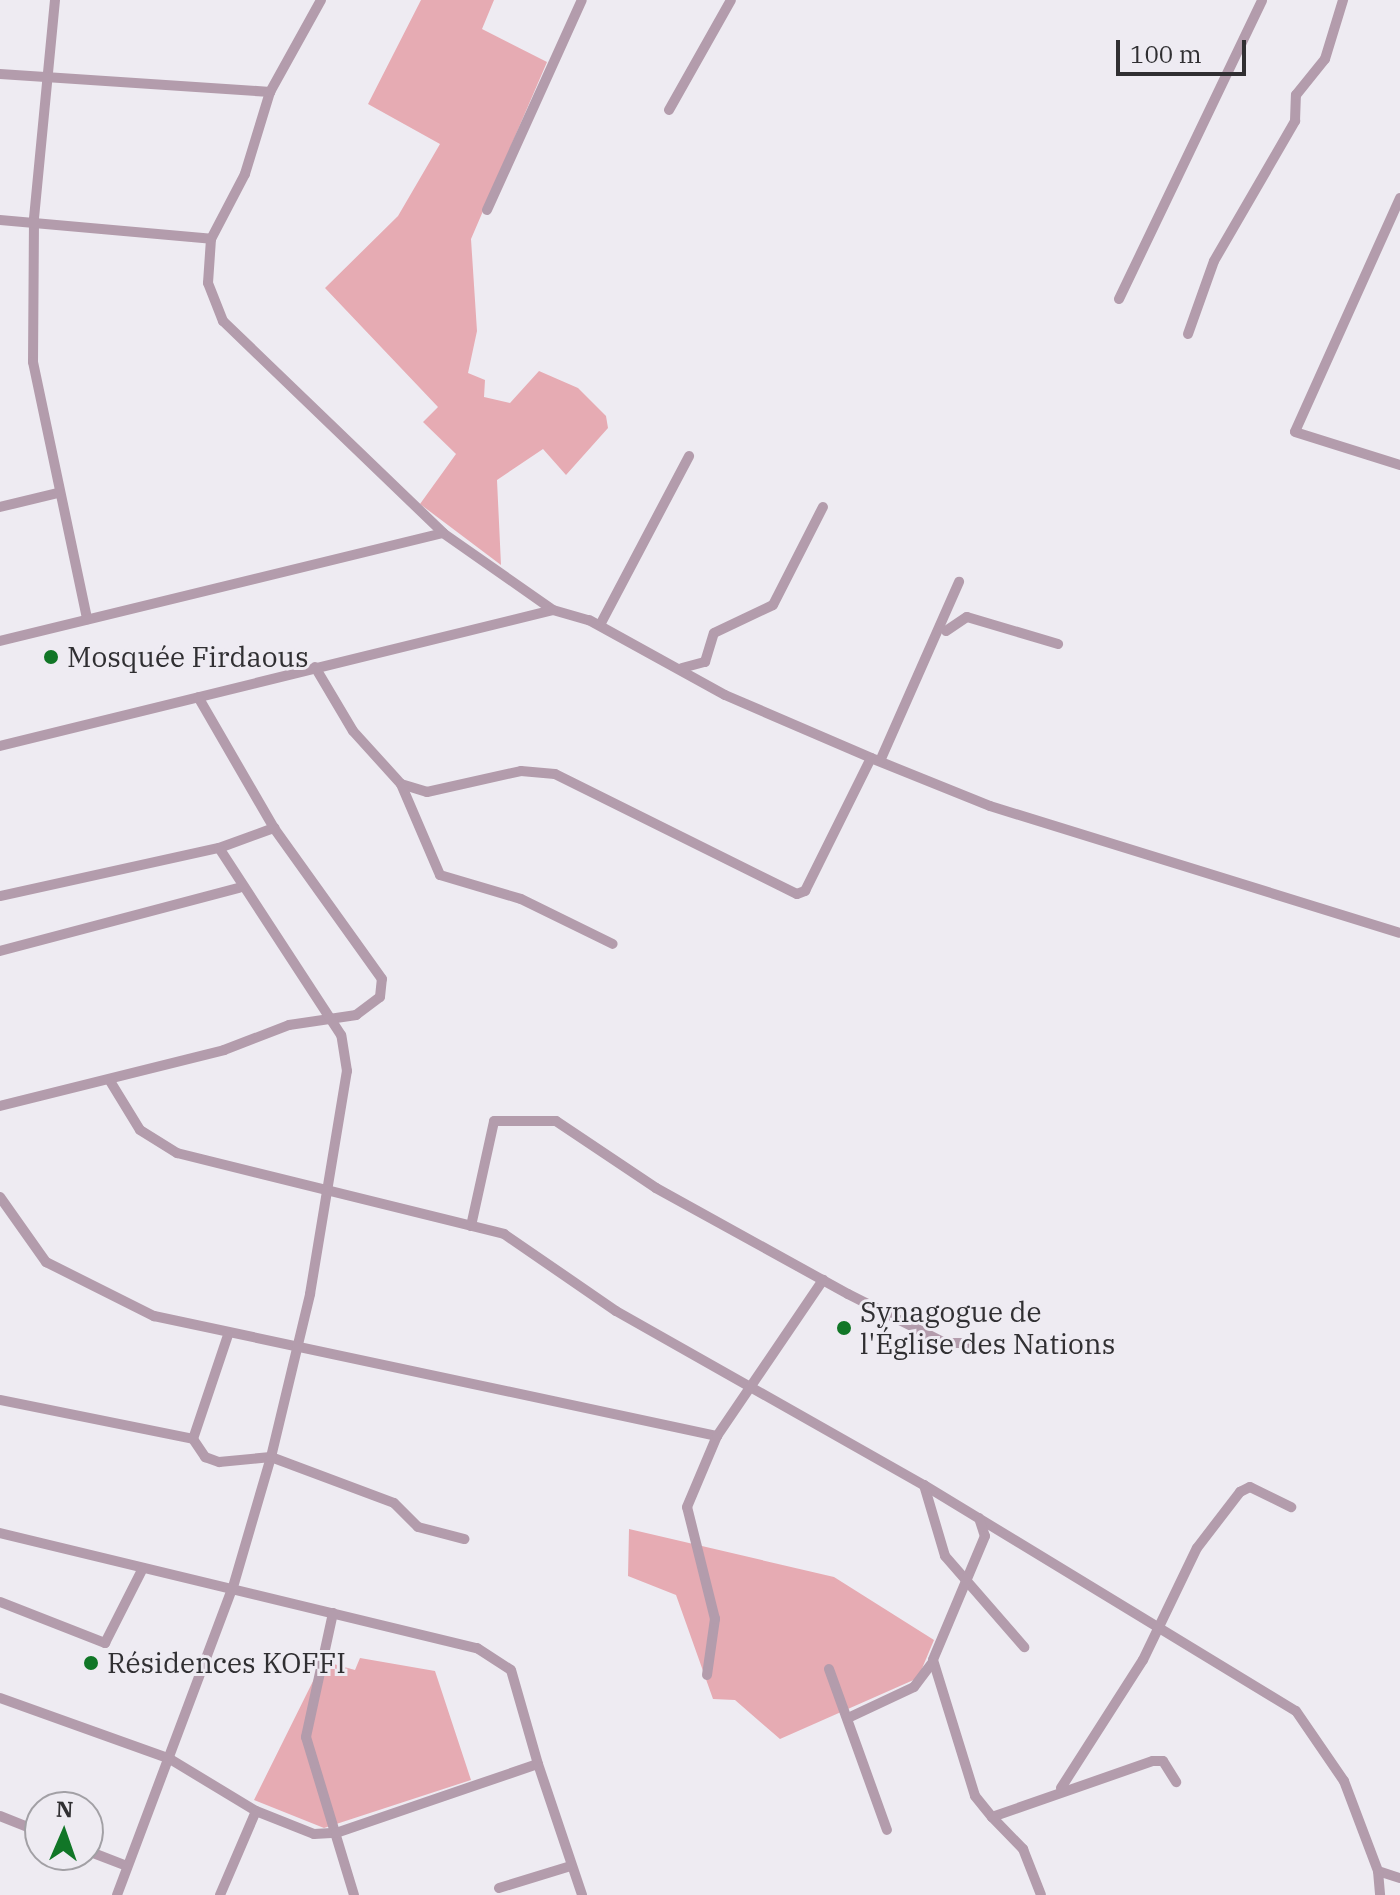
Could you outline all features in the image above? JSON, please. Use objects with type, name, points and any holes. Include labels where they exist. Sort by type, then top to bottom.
[{"type":"street","points":[[55,0],[34,220],[33,362],[58,493],[87,619]]},
{"type":"street","points":[[321,0],[270,92],[245,174],[211,239],[208,283],[223,321],[443,533],[553,610],[600,625],[725,695],[876,760],[990,806],[1400,933]]},
{"type":"street","points":[[487,210],[582,0]]},
{"type":"street","points":[[669,110],[731,0]]},
{"type":"street","points":[[1119,299],[1262,0]]},
{"type":"street","points":[[1188,334],[1214,261],[1295,121],[1296,95],[1325,59],[1343,0]]},
{"type":"street","points":[[0,74],[270,92]]},
{"type":"street","points":[[1400,198],[1295,432],[1400,465]]},
{"type":"street","points":[[0,220],[34,220],[211,239]]},
{"type":"street","points":[[600,625],[689,456]]},
{"type":"street","points":[[0,507],[58,493]]},
{"type":"street","points":[[680,668],[705,662],[714,633],[773,605],[823,507]]},
{"type":"street","points":[[0,641],[443,533]]},
{"type":"street","points":[[937,644],[959,582]]},
{"type":"street","points":[[0,746],[553,610]]},
{"type":"street","points":[[401,784],[427,792],[521,771],[555,774],[802,894],[937,644],[951,624],[967,617],[1058,644]]},
{"type":"street","points":[[315,667],[353,731],[401,784],[440,875],[521,899],[613,944]]},
{"type":"street","points":[[0,1106],[110,1081],[374,1006],[382,979],[274,828],[198,697]]},
{"type":"street","points":[[0,896],[219,848],[274,828]]},
{"type":"street","points":[[117,1895],[233,1587],[271,1457],[293,1342],[310,1294],[347,1071],[341,1035],[327,1020],[239,888],[219,848]]},
{"type":"street","points":[[0,951],[239,888]]},
{"type":"street","points":[[110,1081],[140,1130],[157,1143],[230,1171],[504,1234],[616,1311],[924,1485],[1296,1711],[1344,1781],[1378,1871],[1380,1895]]},
{"type":"street","points":[[471,1226],[494,1121],[556,1121],[656,1188],[823,1280],[945,1343],[968,1343]]},
{"type":"street","points":[[0,1197],[46,1262],[154,1316],[228,1335],[293,1342],[717,1436]]},
{"type":"street","points":[[707,1675],[715,1619],[687,1507],[717,1436],[823,1280]]},
{"type":"street","points":[[193,1439],[228,1335]]},
{"type":"street","points":[[0,1400],[193,1439],[205,1457],[219,1462],[271,1457],[394,1503],[418,1527],[464,1539]]},
{"type":"street","points":[[924,1485],[945,1556],[962,1582],[1024,1647]]},
{"type":"street","points":[[1060,1790],[1161,1628],[1197,1548],[1240,1492],[1250,1487],[1291,1507]]},
{"type":"street","points":[[848,1718],[914,1687],[933,1660],[962,1582],[985,1536],[979,1518]]},
{"type":"street","points":[[0,1533],[233,1587],[499,1658],[511,1670],[538,1764],[582,1895]]},
{"type":"street","points":[[0,1602],[105,1643],[143,1568]]},
{"type":"street","points":[[333,1613],[305,1717],[354,1895]]},
{"type":"street","points":[[933,1660],[962,1763],[992,1817],[1023,1849],[1041,1895]]},
{"type":"street","points":[[829,1669],[887,1830]]},
{"type":"street","points":[[0,1698],[170,1759],[256,1811],[314,1834],[336,1833],[538,1764]]},
{"type":"street","points":[[992,1817],[1060,1790],[1153,1761],[1163,1761],[1176,1782]]},
{"type":"street","points":[[220,1895],[256,1811]]},
{"type":"street","points":[[0,1816],[24,1826]]},
{"type":"street","points":[[104,1857],[127,1866]]},
{"type":"street","points":[[499,1888],[571,1866]]},
{"type":"street","points":[[1378,1871],[1400,1878]]},
{"type":"shaded area","points":[[421,0],[494,0],[482,29],[547,62],[471,239],[477,331],[468,373],[485,380],[484,397],[510,403],[539,371],[578,388],[606,416],[608,428],[566,475],[543,449],[497,480],[501,565],[420,504],[456,454],[423,422],[438,407],[325,288],[398,216],[440,144],[368,104]]},
{"type":"shaded area","points":[[629,1529],[834,1577],[934,1640],[918,1678],[780,1739],[735,1700],[713,1699],[676,1595],[628,1576]]},
{"type":"shaded area","points":[[360,1658],[435,1671],[471,1780],[324,1828],[254,1800],[323,1661],[355,1670]]},
{"type":"place","name":"Mosquée Firdaous","points":[[51,657]]},
{"type":"place","name":"Synagogue de l'Église des Nations","points":[[844,1328]]},
{"type":"place","name":"Résidences KOFFI","points":[[91,1663]]}]
